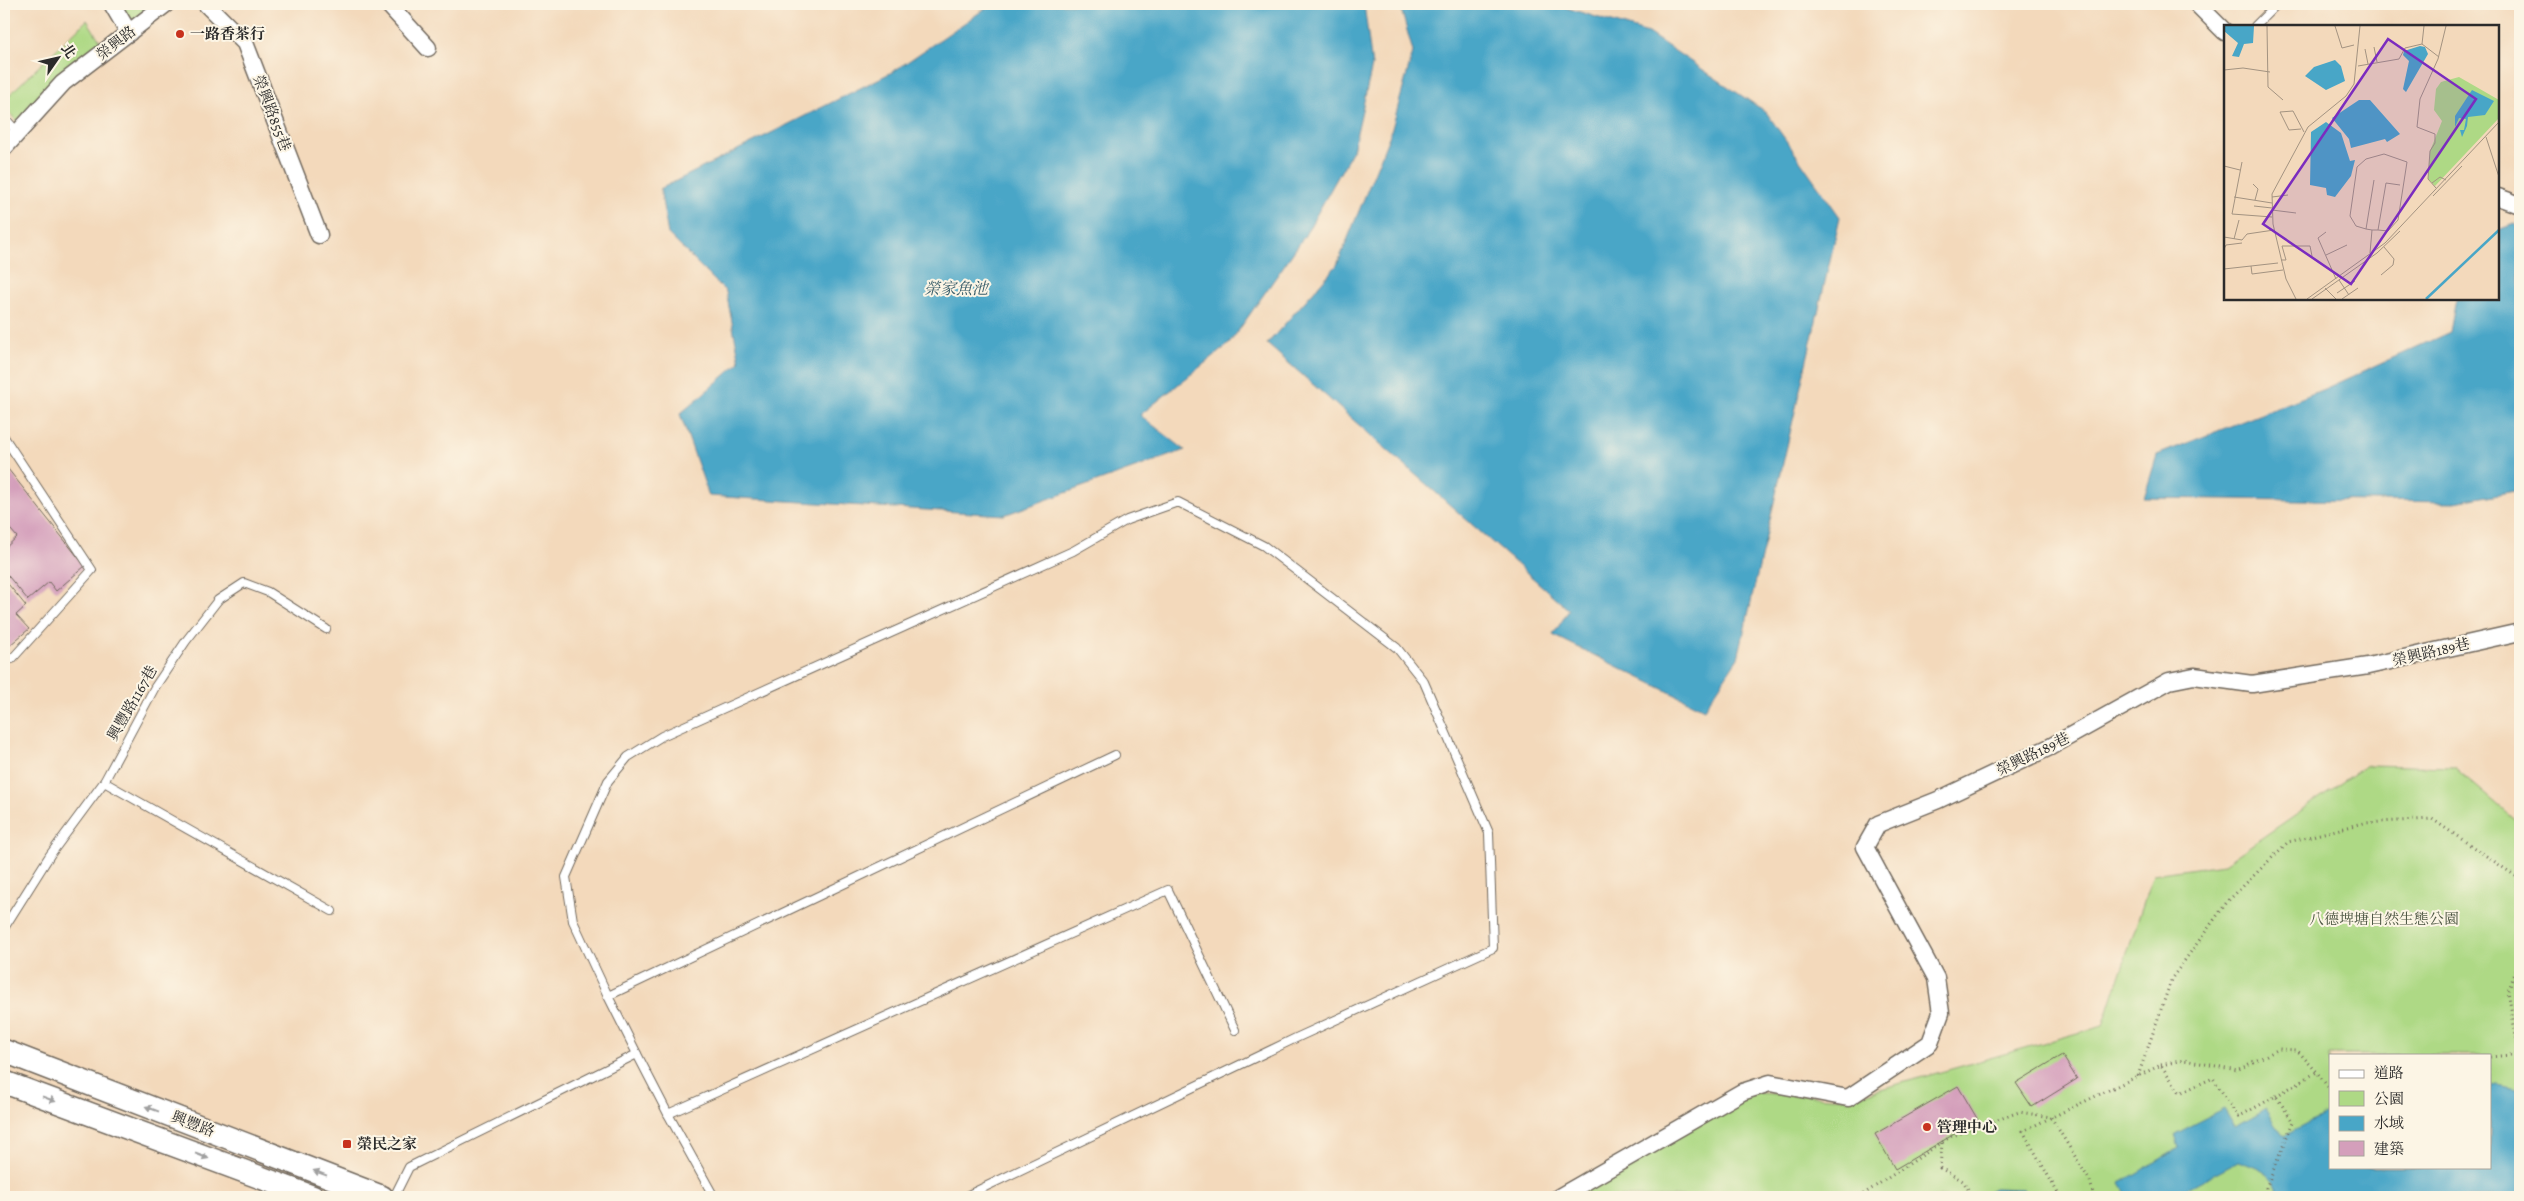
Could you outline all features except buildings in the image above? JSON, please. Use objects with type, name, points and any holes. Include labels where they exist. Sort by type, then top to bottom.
[{"type":"main road","name":"興豐路","points":[[4,1051],[382,1197]]},
{"type":"main road","name":"興豐路","points":[[4,1082],[312,1197]]},
{"type":"street","points":[[112,4],[129,33]]},
{"type":"street","name":"榮興路","points":[[4,148],[63,83],[166,4]]},
{"type":"street","name":"榮興路855巷","points":[[206,4],[245,43],[319,235]]},
{"type":"street","points":[[388,4],[428,48]]},
{"type":"street","points":[[2197,4],[2224,31]]},
{"type":"street","points":[[2499,197],[2520,205]]},
{"type":"street","name":"榮興路189巷","points":[[1560,1197],[1742,1092],[1770,1083],[1848,1098],[1930,1042],[1941,1013],[1936,978],[1864,847],[1878,824],[1938,800],[2050,747],[2168,681],[2194,676],[2252,684],[2368,666],[2520,632]]},
{"type":"lane","points":[[2256,25],[2277,4]]},
{"type":"lane","points":[[4,117],[18,133]]},
{"type":"lane","points":[[4,437],[92,570],[12,659]]},
{"type":"lane","points":[[714,1197],[636,1054],[573,920],[566,877],[608,781],[628,757],[662,736],[1073,551],[1127,520],[1178,502],[1264,546],[1396,648],[1424,682],[1489,833],[1493,948],[1296,1038],[964,1197]]},
{"type":"lane","name":"興豐路1167巷","points":[[4,928],[50,855],[104,782],[155,686],[218,600],[244,583],[268,592],[326,629]]},
{"type":"lane","points":[[608,996],[1115,755]]},
{"type":"lane","points":[[104,782],[332,911]]},
{"type":"lane","points":[[668,1114],[1168,890],[1235,1030]]},
{"type":"lane","points":[[394,1197],[410,1167],[636,1054]]},
{"type":"path","points":[[2138,1076],[2172,978],[2227,902],[2288,842],[2364,824],[2432,819],[2520,879]]},
{"type":"path","points":[[2492,1058],[2520,1054],[2508,991],[2520,961]]},
{"type":"path","points":[[2060,1197],[2023,1131],[2161,1066],[2184,1060],[2237,1070],[2279,1050],[2297,1050],[2329,1089]]},
{"type":"path","points":[[2161,1066],[2180,1093],[2213,1078],[2238,1117],[2317,1072]]},
{"type":"path","points":[[2268,1197],[2266,1188],[2292,1122],[2276,1096]]},
{"type":"path","points":[[1858,1197],[1950,1137],[2019,1112],[2051,1117],[2090,1181],[2094,1197]]},
{"type":"path","points":[[1942,1143],[1940,1168],[1963,1181],[1973,1197]]},
{"type":"green space","points":[[119,4],[155,4],[130,24]]},
{"type":"green space","points":[[87,20],[102,44],[18,123],[4,106],[4,100]]},
{"type":"green space","name":"八德埤塘自然生態公園","points":[[2367,765],[2454,767],[2520,824],[2520,1197],[1560,1197],[1742,1092],[1849,1098],[2103,1026],[2153,874],[2224,864]]},
{"type":"water","name":"榮家魚池","points":[[992,4],[1364,4],[1372,66],[1353,150],[1304,237],[1229,344],[1140,415],[1185,450],[1004,515],[709,496],[680,414],[740,362],[726,292],[668,234],[660,189],[894,71]]},
{"type":"water","points":[[1405,4],[1554,4],[1648,33],[1766,112],[1840,217],[1738,658],[1704,709],[1553,635],[1569,610],[1267,344],[1337,265],[1391,132],[1413,52],[1401,9]]},
{"type":"water","points":[[2514,224],[2520,228],[2520,490],[2455,502],[2144,498],[2157,455],[2324,389],[2450,332],[2456,300],[2499,300],[2499,230]]},
{"type":"water","points":[[2492,1086],[2520,1090],[2520,1197],[2279,1197],[2275,1183],[2270,1177],[2253,1166],[2238,1161],[2184,1190],[2157,1197],[2129,1197],[2120,1183],[2179,1148],[2175,1134],[2224,1109],[2235,1127],[2266,1109],[2284,1136],[2329,1113],[2329,1168],[2492,1168]]},
{"type":"water","points":[[1994,1188],[2024,1189],[2029,1197],[1977,1197]]},
{"type":"place","name":"一路香茶行","points":[[180,34]]},
{"type":"place","name":"管理中心","points":[[1927,1127]]},
{"type":"place","name":"榮民之家","points":[[347,1144]]}]
